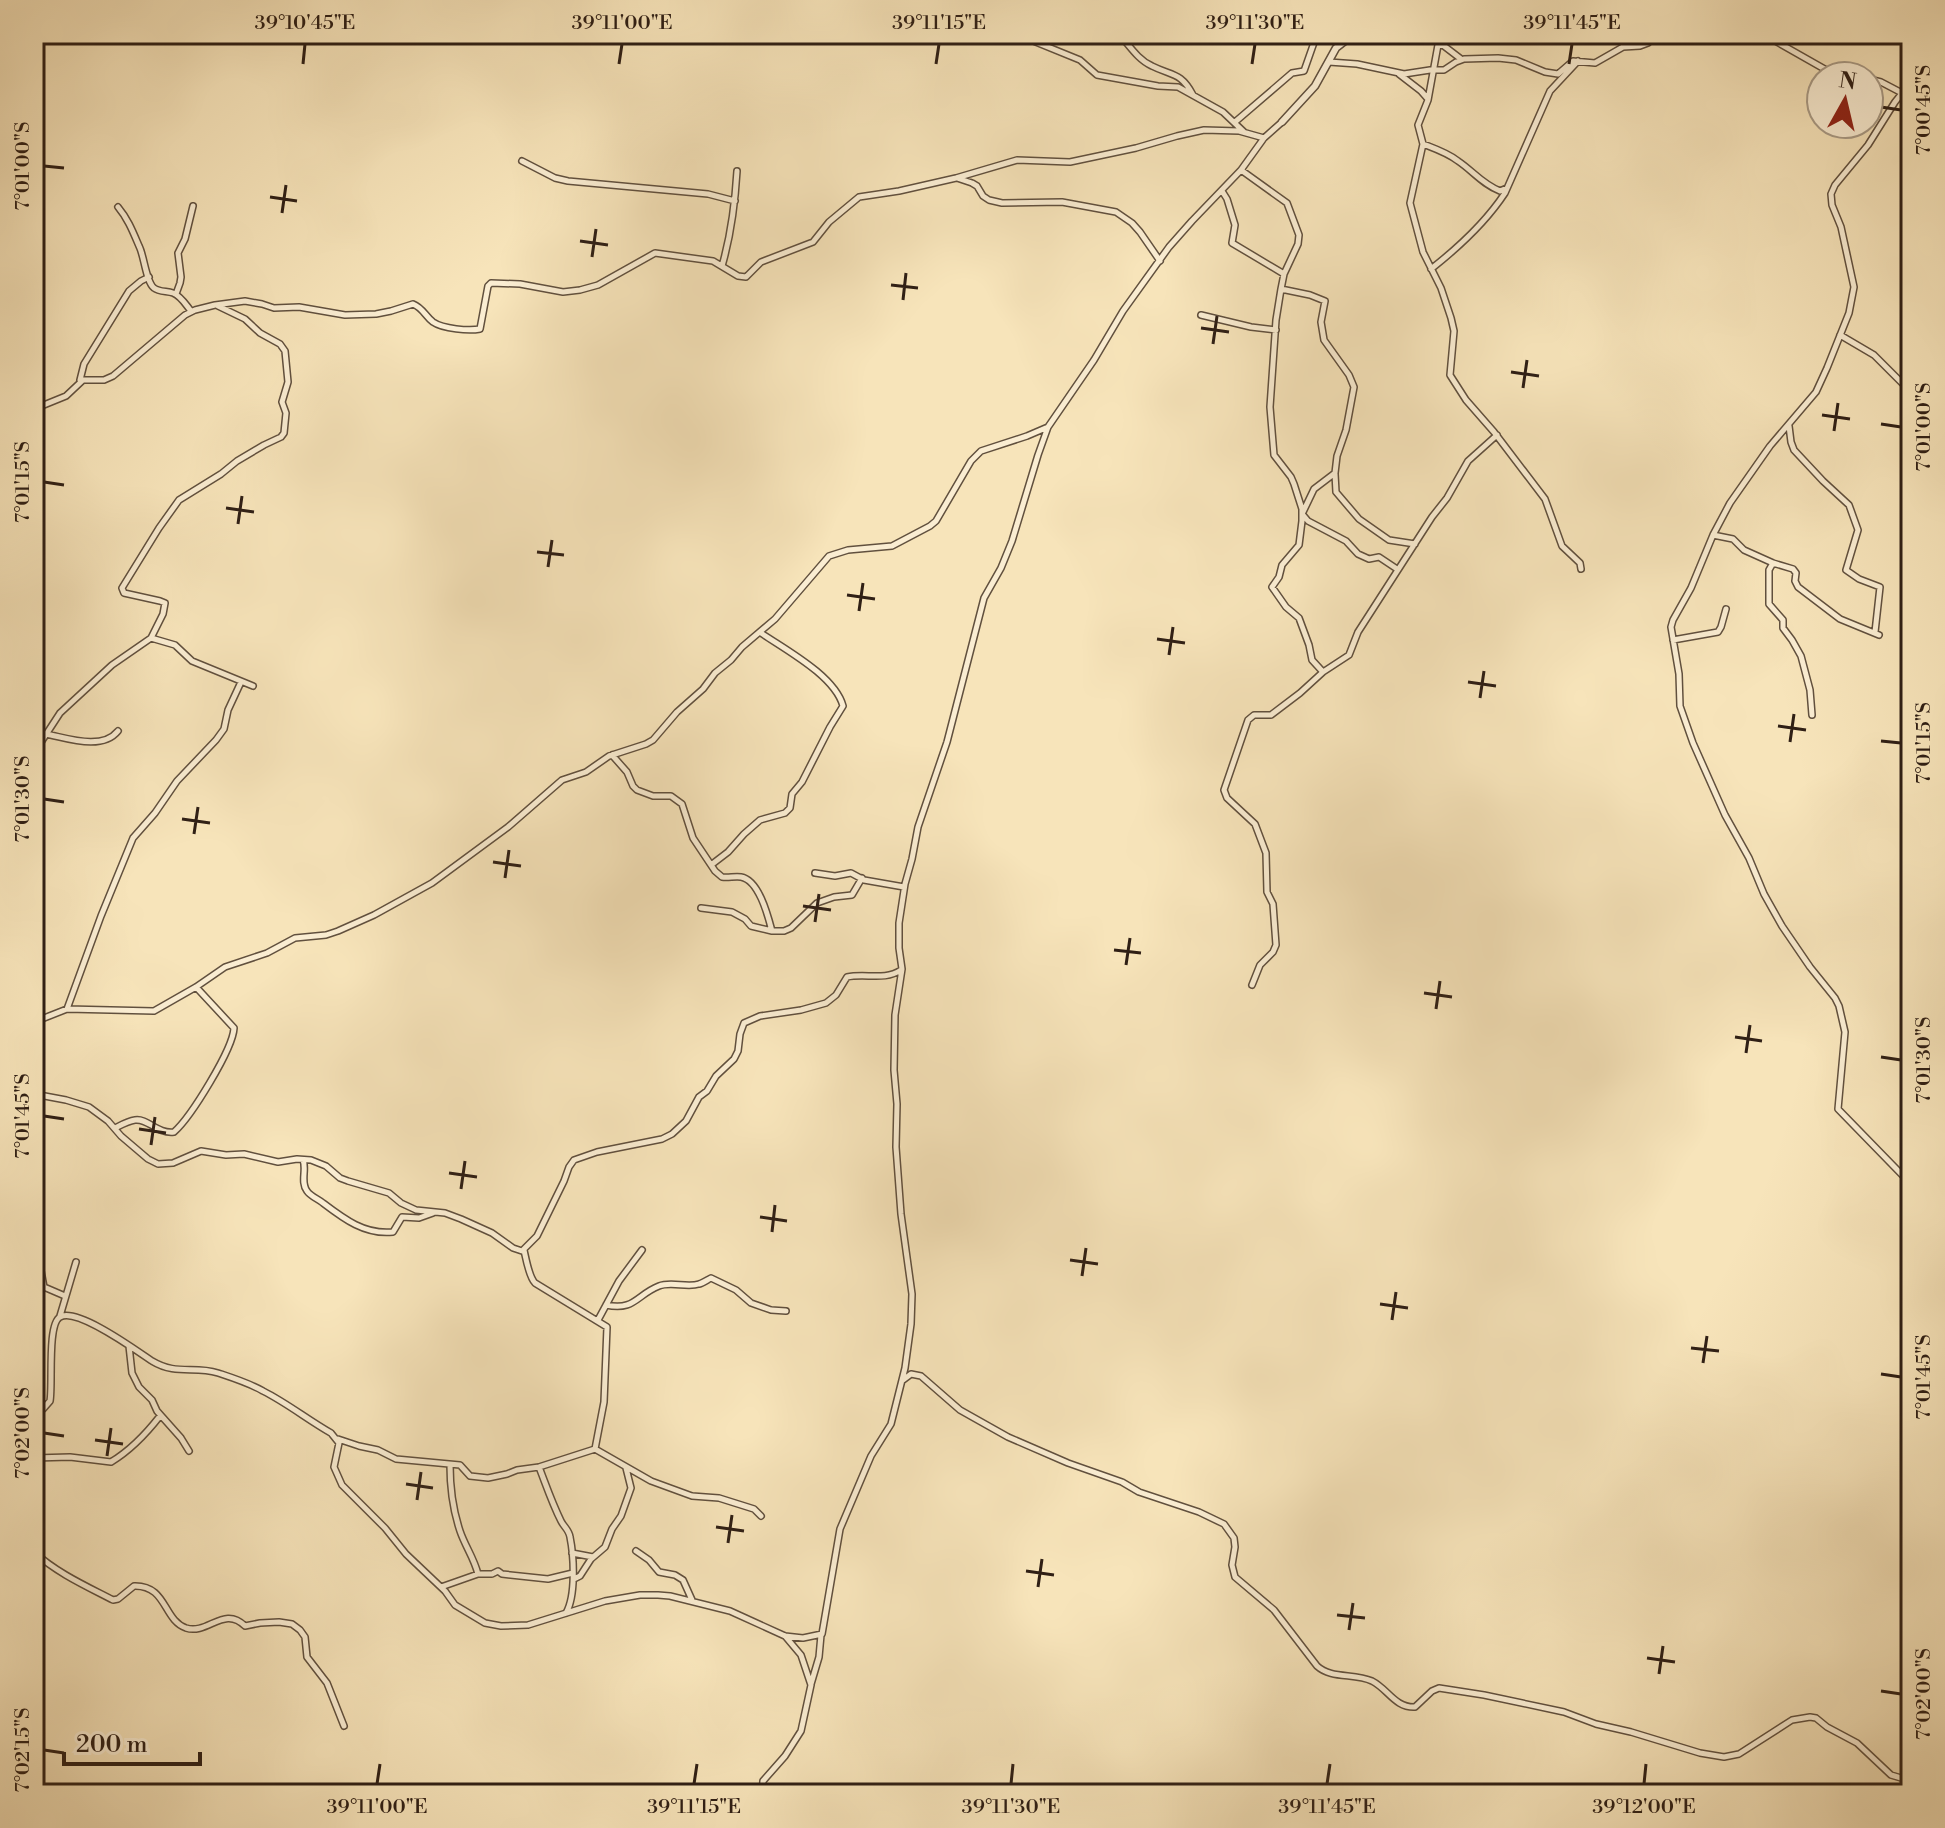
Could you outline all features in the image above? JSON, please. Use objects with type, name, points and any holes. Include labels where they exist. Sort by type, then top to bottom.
[{"type":"street","points":[[1016,34],[1080,60],[1099,76],[1176,87],[1223,112],[1245,132]]},
{"type":"street","points":[[1119,34],[1149,65],[1182,78],[1194,96]]},
{"type":"street","points":[[1235,122],[1292,73],[1304,71],[1317,34],[1340,44]]},
{"type":"street","points":[[762,1794],[763,1781],[801,1731],[819,1657],[840,1529],[871,1456],[891,1424],[902,1381],[913,1304],[896,1147],[895,1015],[902,969],[899,934],[904,887],[918,827],[947,742],[982,603],[1012,541],[1048,427],[1123,311],[1183,230],[1241,170],[1264,138],[1315,86],[1340,44],[1354,34]]},
{"type":"street","points":[[1440,34],[1428,100],[1418,128],[1423,144],[1410,203],[1420,245],[1444,297],[1453,328],[1450,375],[1466,400],[1497,435],[1545,499],[1562,546],[1580,563],[1581,569]]},
{"type":"street","points":[[1329,62],[1357,64],[1398,74],[1444,70],[1461,60],[1511,59],[1554,74],[1561,73],[1573,61],[1595,63],[1623,47],[1648,43],[1658,34]]},
{"type":"street","points":[[1763,34],[1809,60]]},
{"type":"street","points":[[1439,44],[1461,60]]},
{"type":"street","points":[[1431,269],[1489,216],[1507,188],[1550,91],[1579,61]]},
{"type":"street","points":[[1398,74],[1428,100]]},
{"type":"street","points":[[1911,82],[1831,194],[1854,287],[1849,313],[1829,364],[1816,392],[1770,446],[1744,483],[1713,535],[1671,627],[1679,674],[1680,706],[1693,743],[1764,894],[1788,937],[1839,1006],[1845,1032],[1838,1109],[1911,1184]]},
{"type":"street","points":[[1885,84],[1902,93]]},
{"type":"street","points":[[34,409],[66,396],[80,381],[104,380],[113,376],[191,311],[215,305],[253,301],[274,308],[299,307],[362,315],[413,304],[437,325],[478,330],[491,283],[520,284],[563,292],[580,290],[598,285],[655,253],[709,260],[738,276],[746,277],[761,262],[813,242],[829,222],[859,197],[956,178],[1017,160],[1070,162],[1136,148],[1190,132],[1245,132],[1264,138]]},
{"type":"street","points":[[1423,144],[1456,159],[1488,186],[1500,191],[1507,188]]},
{"type":"street","points":[[522,161],[555,178],[568,181],[708,194],[735,201]]},
{"type":"street","points":[[1241,170],[1281,198],[1290,209],[1299,238],[1281,289],[1270,407],[1274,455],[1291,477],[1302,513],[1299,545],[1283,563],[1272,587],[1286,607],[1299,618],[1312,660],[1323,672]]},
{"type":"street","points":[[722,266],[729,242],[737,171]]},
{"type":"street","points":[[956,178],[977,186],[989,200],[1002,203],[1062,202],[1116,212],[1132,223],[1160,261]]},
{"type":"street","points":[[1222,191],[1235,227],[1232,243],[1284,274]]},
{"type":"street","points":[[176,294],[181,277],[178,253],[185,239],[193,206]]},
{"type":"street","points":[[118,207],[128,219],[140,246],[152,286],[176,294],[191,311]]},
{"type":"street","points":[[80,381],[84,364],[129,291],[149,277]]},
{"type":"street","points":[[1281,289],[1325,301],[1321,322],[1324,340],[1353,383],[1348,424],[1337,456],[1336,492],[1359,519],[1389,540],[1415,544]]},
{"type":"street","points":[[34,753],[60,713],[102,673],[151,638],[165,603],[121,591],[179,500],[284,433],[286,413],[283,400],[288,382],[285,351],[280,344],[260,333],[238,314],[215,305]]},
{"type":"street","points":[[1201,315],[1276,330]]},
{"type":"street","points":[[1840,335],[1874,355],[1911,392]]},
{"type":"street","points":[[1713,535],[1733,539],[1744,550],[1793,569],[1798,587],[1844,622],[1877,634],[1880,588],[1846,570],[1858,530],[1849,505],[1794,450],[1789,425]]},
{"type":"street","points":[[34,1022],[67,1009],[149,1012],[159,1009],[236,962],[267,953],[295,938],[338,931],[432,883],[508,827],[562,780],[586,772],[612,755],[653,740],[715,673],[775,619],[829,556],[848,550],[892,546],[930,526],[936,521],[971,461],[981,451],[1048,427]]},
{"type":"street","points":[[1252,985],[1260,965],[1276,945],[1273,904],[1267,892],[1266,853],[1255,824],[1227,798],[1224,789],[1249,718],[1271,715],[1349,655],[1358,632],[1468,461],[1497,435]]},
{"type":"street","points":[[1302,513],[1314,489],[1335,473]]},
{"type":"street","points":[[1302,513],[1308,521],[1346,541],[1358,554],[1371,559],[1379,557],[1397,569]]},
{"type":"street","points":[[1773,563],[1769,570],[1769,604],[1783,620],[1783,628],[1801,656],[1810,690],[1812,715]]},
{"type":"street","points":[[1673,640],[1718,632],[1726,609]]},
{"type":"street","points":[[711,865],[760,820],[785,813],[790,808],[792,794],[802,782],[843,706],[840,697],[825,679],[761,633]]},
{"type":"street","points":[[151,638],[175,645],[189,660],[253,686]]},
{"type":"street","points":[[67,1009],[133,838],[177,781],[224,729],[228,710],[241,682]]},
{"type":"street","points":[[46,734],[96,742],[112,739],[118,731]]},
{"type":"street","points":[[612,755],[637,790],[653,796],[671,796],[682,804],[693,838],[711,865],[722,877],[740,877],[752,884],[765,907],[772,931]]},
{"type":"street","points":[[815,873],[831,876],[851,873],[904,887]]},
{"type":"street","points":[[701,908],[732,912],[751,926],[784,931],[823,900],[852,895],[862,878]]},
{"type":"street","points":[[524,1250],[537,1236],[571,1163],[597,1152],[662,1139],[672,1134],[686,1121],[699,1097],[707,1091],[716,1076],[734,1059],[747,1021],[826,1003],[836,995],[847,977],[882,977],[902,969]]},
{"type":"street","points":[[115,1128],[136,1119],[164,1132],[174,1132],[214,1073],[234,1034],[233,1026],[196,987]]},
{"type":"street","points":[[34,1094],[89,1107],[148,1159],[163,1165],[201,1151],[244,1154],[278,1162],[311,1160],[326,1166],[340,1178],[385,1191],[416,1210],[449,1214],[492,1233],[513,1248],[524,1250]]},
{"type":"street","points":[[302,1159],[306,1165],[306,1191],[364,1229],[393,1232],[402,1217],[419,1218],[434,1212]]},
{"type":"street","points":[[524,1250],[530,1276],[535,1283],[607,1327],[603,1415],[595,1449]]},
{"type":"street","points":[[598,1320],[623,1274],[642,1250]]},
{"type":"street","points":[[34,1411],[43,1409],[50,1401],[55,1325],[76,1262]]},
{"type":"street","points":[[41,1271],[44,1287]]},
{"type":"street","points":[[606,1305],[630,1305],[643,1294],[661,1286],[699,1284],[711,1278],[734,1288],[751,1303],[786,1311]]},
{"type":"street","points":[[44,1287],[65,1296]]},
{"type":"street","points":[[34,1296],[44,1287]]},
{"type":"street","points":[[60,1317],[78,1318],[111,1333],[166,1368],[211,1371],[258,1388],[331,1433],[339,1445],[334,1467],[342,1485],[459,1608],[491,1625],[528,1625],[605,1601],[640,1595],[670,1596],[730,1611],[785,1636],[803,1638],[822,1634]]},
{"type":"street","points":[[129,1345],[132,1373],[139,1387],[189,1451]]},
{"type":"street","points":[[902,1381],[911,1374],[921,1376],[960,1410],[1008,1437],[1122,1482],[1139,1492],[1218,1521],[1229,1529],[1234,1538],[1232,1565],[1235,1577],[1274,1610],[1317,1666],[1326,1673],[1359,1677],[1379,1685],[1405,1706],[1417,1705],[1436,1689],[1449,1689],[1564,1712],[1596,1724],[1724,1757],[1739,1754],[1792,1720],[1816,1718],[1852,1739],[1884,1769],[1907,1781],[1909,1794]]},
{"type":"street","points":[[34,1458],[70,1457],[111,1462],[149,1431],[160,1416]]},
{"type":"street","points":[[337,1439],[378,1450],[396,1459],[462,1466],[472,1477],[488,1478],[539,1467],[595,1449],[651,1481],[686,1494],[716,1497],[754,1509],[761,1516]]},
{"type":"street","points":[[450,1465],[450,1490],[460,1532],[478,1574]]},
{"type":"street","points":[[539,1467],[562,1525],[570,1534],[574,1576],[572,1603],[565,1613]]},
{"type":"street","points":[[441,1587],[478,1574],[498,1571],[548,1579],[580,1576],[593,1557],[605,1547],[629,1496],[631,1485],[625,1467]]},
{"type":"street","points":[[636,1551],[659,1572],[683,1580],[692,1601]]},
{"type":"street","points":[[34,1552],[83,1585],[113,1600],[134,1586],[149,1588],[161,1599],[177,1623],[189,1629],[224,1619],[238,1619],[245,1626],[269,1622],[294,1626],[304,1635],[307,1657],[327,1683],[344,1726]]},
{"type":"street","points":[[572,1553],[593,1557]]},
{"type":"street","points":[[785,1636],[801,1655],[811,1685]]}]
